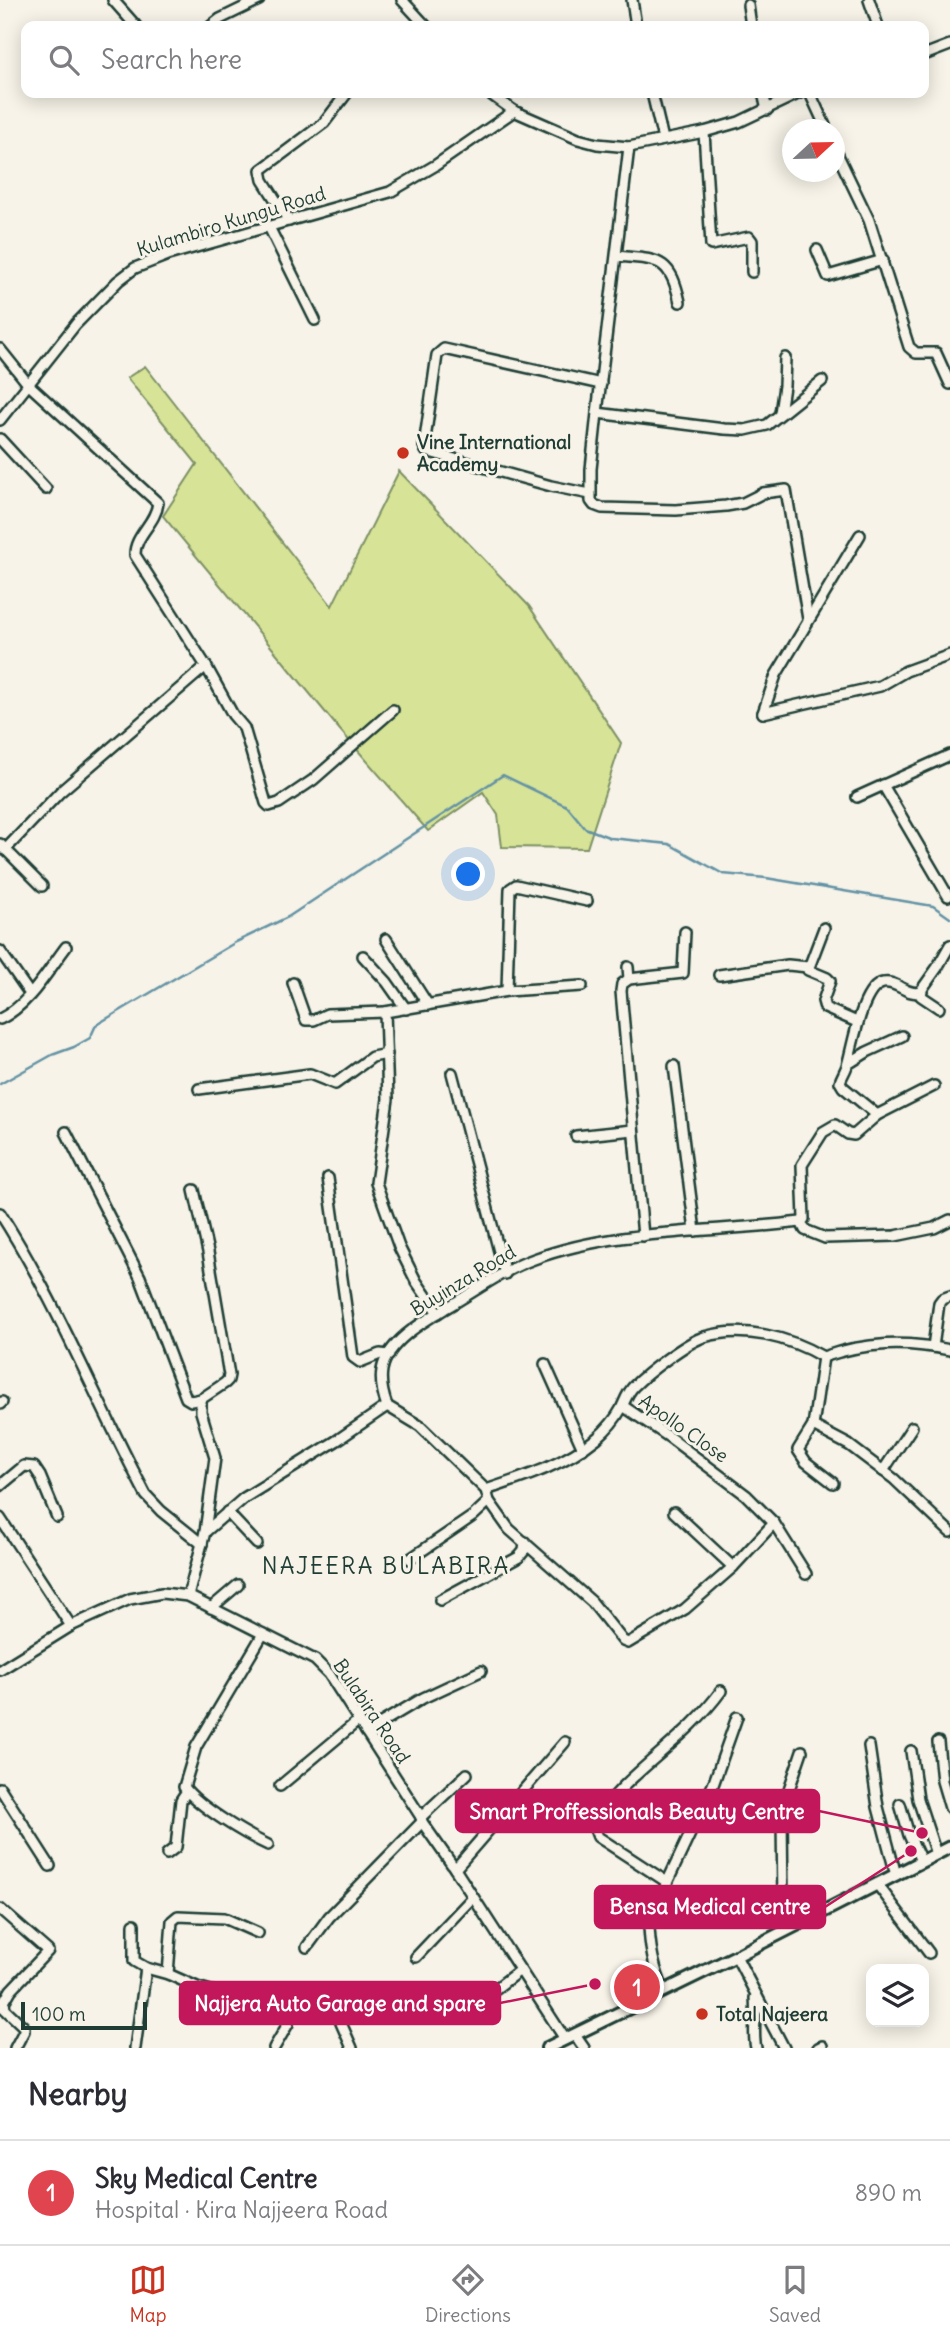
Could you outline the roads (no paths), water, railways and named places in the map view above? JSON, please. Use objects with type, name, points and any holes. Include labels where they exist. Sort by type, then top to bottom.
[{"type":"main road","points":[[547,2048],[950,1847]]},
{"type":"street","points":[[113,0],[132,21]]},
{"type":"street","points":[[217,21],[259,0]]},
{"type":"street","points":[[402,0],[421,21]]},
{"type":"street","points":[[632,0],[635,21]]},
{"type":"street","points":[[869,0],[876,21]]},
{"type":"street","points":[[748,5],[750,21]]},
{"type":"street","points":[[929,53],[950,45]]},
{"type":"street","points":[[289,221],[263,180],[261,170],[324,123],[343,98]]},
{"type":"street","points":[[496,98],[514,111],[578,139],[629,147],[740,122],[790,98]]},
{"type":"street","points":[[653,98],[663,139]]},
{"type":"street","points":[[764,98],[767,110]]},
{"type":"street","points":[[812,98],[822,119]]},
{"type":"street","name":"Kulambiro Kungu Road","points":[[2,415],[84,315],[135,268],[168,255],[390,192],[436,165],[514,111]]},
{"type":"street","points":[[704,132],[711,245],[749,237],[752,241],[752,272]]},
{"type":"street","points":[[629,147],[597,414],[590,494],[594,505],[602,508],[676,510],[737,505],[764,493],[786,490],[808,619]]},
{"type":"street","points":[[845,168],[884,260],[911,350],[920,354],[936,353],[950,384]]},
{"type":"street","points":[[269,227],[315,320]]},
{"type":"street","points":[[817,250],[824,272],[828,276],[884,260]]},
{"type":"street","points":[[617,256],[655,259],[661,263],[670,272],[680,302]]},
{"type":"street","points":[[0,349],[28,384],[155,499],[158,507],[153,520],[136,545],[135,555],[206,666],[233,715],[244,728],[263,797],[269,806],[279,803],[313,780],[393,709]]},
{"type":"street","points":[[590,494],[551,486],[426,451],[424,446],[437,355],[444,349],[601,384]]},
{"type":"street","points":[[780,413],[785,358]]},
{"type":"street","points":[[597,414],[745,430],[767,425],[821,381]]},
{"type":"street","points":[[0,439],[46,489]]},
{"type":"street","points":[[860,535],[776,675],[764,713],[880,686],[906,671],[950,655]]},
{"type":"street","points":[[42,886],[3,847],[60,792],[206,666]]},
{"type":"street","points":[[857,797],[950,755]]},
{"type":"street","points":[[883,785],[948,896]]},
{"type":"street","points":[[507,991],[510,889],[516,885],[587,901]]},
{"type":"street","points":[[824,928],[808,967],[809,972],[830,981],[823,1001],[824,1006],[857,1022]]},
{"type":"street","points":[[643,1236],[620,997],[622,984],[629,979],[683,973],[685,932]]},
{"type":"street","points":[[386,939],[428,1005]]},
{"type":"street","points":[[939,1008],[921,996],[922,990],[950,945]]},
{"type":"street","points":[[0,1020],[30,994],[66,947]]},
{"type":"street","points":[[0,951],[30,994]]},
{"type":"street","points":[[363,956],[406,1009]]},
{"type":"street","points":[[719,975],[788,965],[808,967]]},
{"type":"street","points":[[628,967],[629,979]]},
{"type":"street","points":[[293,983],[306,1020],[314,1020],[327,1014],[406,1009],[507,991],[582,986]]},
{"type":"street","points":[[877,1115],[841,1084],[840,1080],[848,1064],[857,1022],[881,983],[889,983],[915,994],[922,990]]},
{"type":"street","points":[[396,1010],[398,997]]},
{"type":"street","points":[[385,1012],[388,1082],[376,1183],[404,1258],[438,1313]]},
{"type":"street","points":[[848,1064],[902,1036]]},
{"type":"street","points":[[199,1089],[310,1074],[334,1084],[372,1057],[387,1054]]},
{"type":"street","points":[[674,1066],[695,1231]]},
{"type":"street","points":[[452,1073],[505,1274]]},
{"type":"street","points":[[934,1086],[877,1115],[854,1135],[835,1125],[829,1126],[804,1161],[804,1219],[801,1223],[806,1230],[825,1238],[895,1236],[934,1228],[950,1220]]},
{"type":"street","points":[[576,1136],[633,1130]]},
{"type":"street","points":[[66,1132],[140,1277],[186,1398],[191,1401],[201,1399],[225,1383],[229,1375],[208,1252],[194,1190]]},
{"type":"street","points":[[328,1178],[353,1357],[360,1362],[380,1354],[389,1355],[382,1371],[387,1406],[420,1426],[486,1490],[489,1501],[509,1529],[592,1602],[623,1641],[628,1643],[685,1609],[733,1567],[774,1523]]},
{"type":"street","points":[[0,1213],[51,1300],[146,1494],[161,1511],[202,1544]]},
{"type":"street","name":"Buyinza Road","points":[[389,1355],[412,1331],[438,1313],[540,1257],[597,1243],[643,1236],[801,1223]]},
{"type":"street","points":[[933,1347],[939,1303],[950,1296]]},
{"type":"street","points":[[622,1406],[642,1379],[697,1339],[709,1335],[750,1333],[781,1338],[802,1345],[822,1357],[850,1348],[876,1344],[950,1350]]},
{"type":"street","points":[[822,1357],[813,1426],[798,1450],[806,1462],[833,1483]]},
{"type":"street","points":[[545,1364],[583,1449]]},
{"type":"street","points":[[188,1596],[205,1531],[215,1455],[201,1412],[201,1399]]},
{"type":"street","points":[[205,1531],[244,1498],[387,1406]]},
{"type":"street","name":"Apollo Close","points":[[486,1490],[540,1472],[583,1449],[608,1427],[622,1406],[708,1465],[746,1495],[774,1523],[806,1574]]},
{"type":"street","points":[[813,1426],[849,1445],[948,1525]]},
{"type":"street","points":[[883,1471],[912,1427]]},
{"type":"street","points":[[0,1486],[24,1466],[34,1467],[57,1517]]},
{"type":"street","points":[[410,1559],[473,1516],[489,1501]]},
{"type":"street","points":[[227,1512],[257,1544]]},
{"type":"street","points":[[674,1512],[733,1567]]},
{"type":"street","points":[[1,1520],[71,1626]]},
{"type":"street","points":[[440,1600],[519,1557],[524,1551],[525,1542]]},
{"type":"street","points":[[211,1608],[238,1585]]},
{"type":"street","name":"Bulabira Road","points":[[0,1670],[71,1626],[130,1599],[162,1593],[188,1596],[315,1660],[329,1674],[520,1970],[570,2037],[584,2048]]},
{"type":"street","points":[[263,1634],[196,1747],[184,1783],[187,1791],[216,1813],[268,1844]]},
{"type":"street","points":[[366,1732],[423,1698],[481,1671]]},
{"type":"street","points":[[667,1882],[598,1837],[593,1822],[625,1785],[708,1708],[721,1691]]},
{"type":"street","points":[[664,1991],[653,1961],[649,1921],[689,1840],[737,1717]]},
{"type":"street","points":[[280,1786],[359,1720]]},
{"type":"street","points":[[455,1869],[565,1742]]},
{"type":"street","points":[[938,1742],[942,1782],[950,1808]]},
{"type":"street","points":[[869,1746],[878,1807],[895,1875]]},
{"type":"street","points":[[791,1928],[783,1905],[782,1816],[802,1751]]},
{"type":"street","points":[[911,1751],[918,1799],[936,1854]]},
{"type":"street","points":[[307,1947],[329,1917],[467,1774]]},
{"type":"street","points":[[0,1788],[50,1866]]},
{"type":"street","points":[[167,1854],[176,1847],[181,1800],[187,1791]]},
{"type":"street","points":[[683,1799],[704,1805]]},
{"type":"street","points":[[900,1804],[909,1835],[921,1861]]},
{"type":"street","points":[[877,1884],[929,1953]]},
{"type":"street","points":[[416,1957],[473,1897]]},
{"type":"street","points":[[0,1909],[48,1951],[11,1990],[4,2002],[5,2009],[24,2026],[15,2048]]},
{"type":"street","points":[[168,1974],[172,1921],[178,1916],[224,1918],[258,1933]]},
{"type":"street","points":[[134,1924],[134,1961],[197,1987],[277,2010],[288,2018],[288,2024],[274,2048]]},
{"type":"street","points":[[736,1956],[784,2048]]},
{"type":"street","points":[[135,2048],[146,1968]]},
{"type":"street","points":[[481,2000],[520,1970]]},
{"type":"street","points":[[754,1993],[757,2020],[753,2036],[756,2048]]},
{"type":"street","points":[[341,2023],[352,2048]]},
{"type":"waterway","points":[[0,1084],[52,1055],[90,1038],[96,1025],[236,942],[288,917],[503,775],[567,806],[585,828],[611,838],[669,844],[723,874],[766,878],[933,906],[950,918]]},
{"type":"place","name":"Vine International Academy","points":[[403,453]]},
{"type":"place","name":"Smart Proffessionals Beauty Centre","points":[[922,1833]]},
{"type":"place","name":"Bensa Medical centre","points":[[911,1851]]},
{"type":"place","name":"Najjera Auto Garage and spare","points":[[595,1984]]},
{"type":"place","name":"Sky Medical Centre","points":[[637,1987]]},
{"type":"place","name":"Total Najeera","points":[[702,2014]]},
{"type":"district","name":"NAJEERA BULABIRA","points":[[386,1565]]}]
